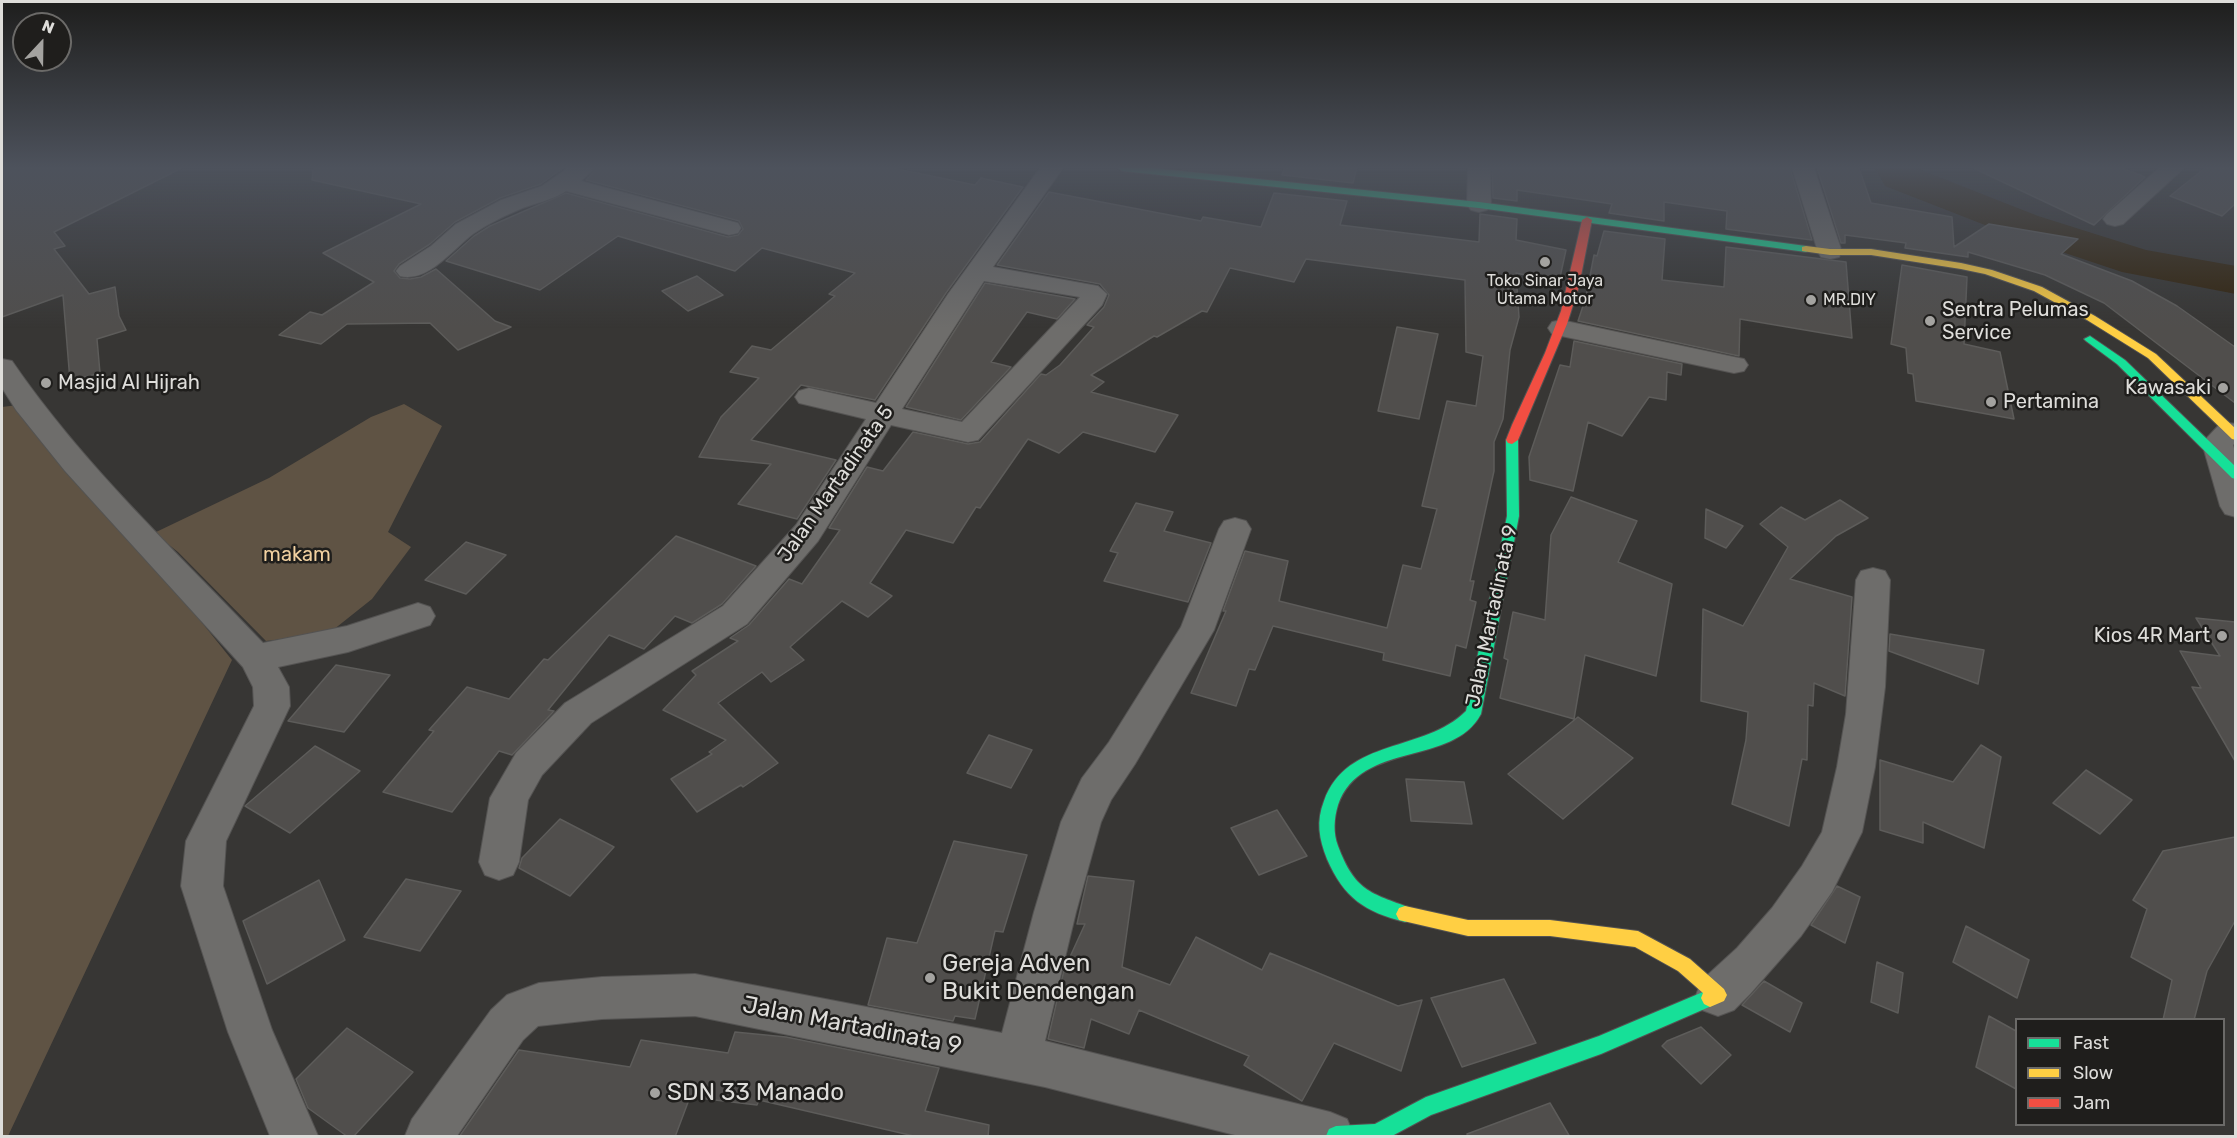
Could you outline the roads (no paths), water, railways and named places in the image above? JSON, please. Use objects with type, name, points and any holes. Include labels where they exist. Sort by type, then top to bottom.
[{"type":"main road","name":"Jalan Martadinata 9","points":[[1587,221],[1571,296],[1561,328],[1525,404],[1511,442],[1513,516],[1473,714],[1455,731],[1434,741],[1378,757],[1358,768],[1336,788],[1326,813],[1327,837],[1340,870],[1356,892],[1381,909],[1468,928],[1550,928],[1638,939],[1684,965],[1718,995]]},
{"type":"main road","points":[[1595,221],[1830,252],[1881,253],[1988,272],[2038,290],[2091,318],[2152,356],[2230,451]]},
{"type":"main road","points":[[1830,252],[1914,273]]},
{"type":"main road","points":[[2081,332],[2230,451]]},
{"type":"main road","points":[[1336,1137],[1376,1135],[1426,1107],[1601,1045],[1718,995]]},
{"type":"street","points":[[409,271],[440,251],[465,229],[479,221]]},
{"type":"street","points":[[704,221],[729,228]]},
{"type":"street","name":"Jalan Martadinata 5","points":[[499,862],[509,798],[529,764],[578,713],[735,615],[807,533],[977,272],[1014,221]]},
{"type":"street","points":[[1820,221],[1830,252]]},
{"type":"street","points":[[809,397],[968,433],[1093,298],[1094,294],[1089,291],[977,272]]},
{"type":"street","points":[[1561,328],[1734,365]]},
{"type":"street","points":[[2,367],[26,404],[76,464],[256,658],[271,687],[272,706],[206,841],[202,886],[250,1032],[294,1137]]},
{"type":"street","points":[[2230,451],[2235,506]]},
{"type":"street","points":[[1018,1059],[1055,912],[1081,822],[1096,790],[1122,753],[1197,630],[1235,529]]},
{"type":"street","points":[[1718,995],[1736,981],[1808,893],[1841,836],[1860,753],[1866,713],[1874,580]]},
{"type":"street","points":[[256,658],[348,639],[418,616]]},
{"type":"street","name":"Jalan Martadinata 9","points":[[429,1137],[507,1025],[523,1010],[539,1004],[602,998],[695,995],[1018,1059],[1330,1137]]},
{"type":"waterway","points":[[2013,221],[2138,262],[2236,280]]},
{"type":"place","name":"Toko Sinar Jaya Utama Motor","points":[[1545,262]]},
{"type":"place","name":"MR.DIY","points":[[1811,300]]},
{"type":"place","name":"Sentra Pelumas Service","points":[[1930,321]]},
{"type":"place","name":"Masjid Al Hijrah","points":[[46,383]]},
{"type":"place","name":"Kawasaki","points":[[2223,388]]},
{"type":"place","name":"Pertamina","points":[[1991,402]]},
{"type":"place","name":"Kios 4R Mart","points":[[2222,636]]},
{"type":"place","name":"Gereja Adven Bukit Dendengan","points":[[930,978]]},
{"type":"place","name":"SDN 33 Manado","points":[[655,1093]]},
{"type":"park label","name":"makam","points":[[297,555]]}]
